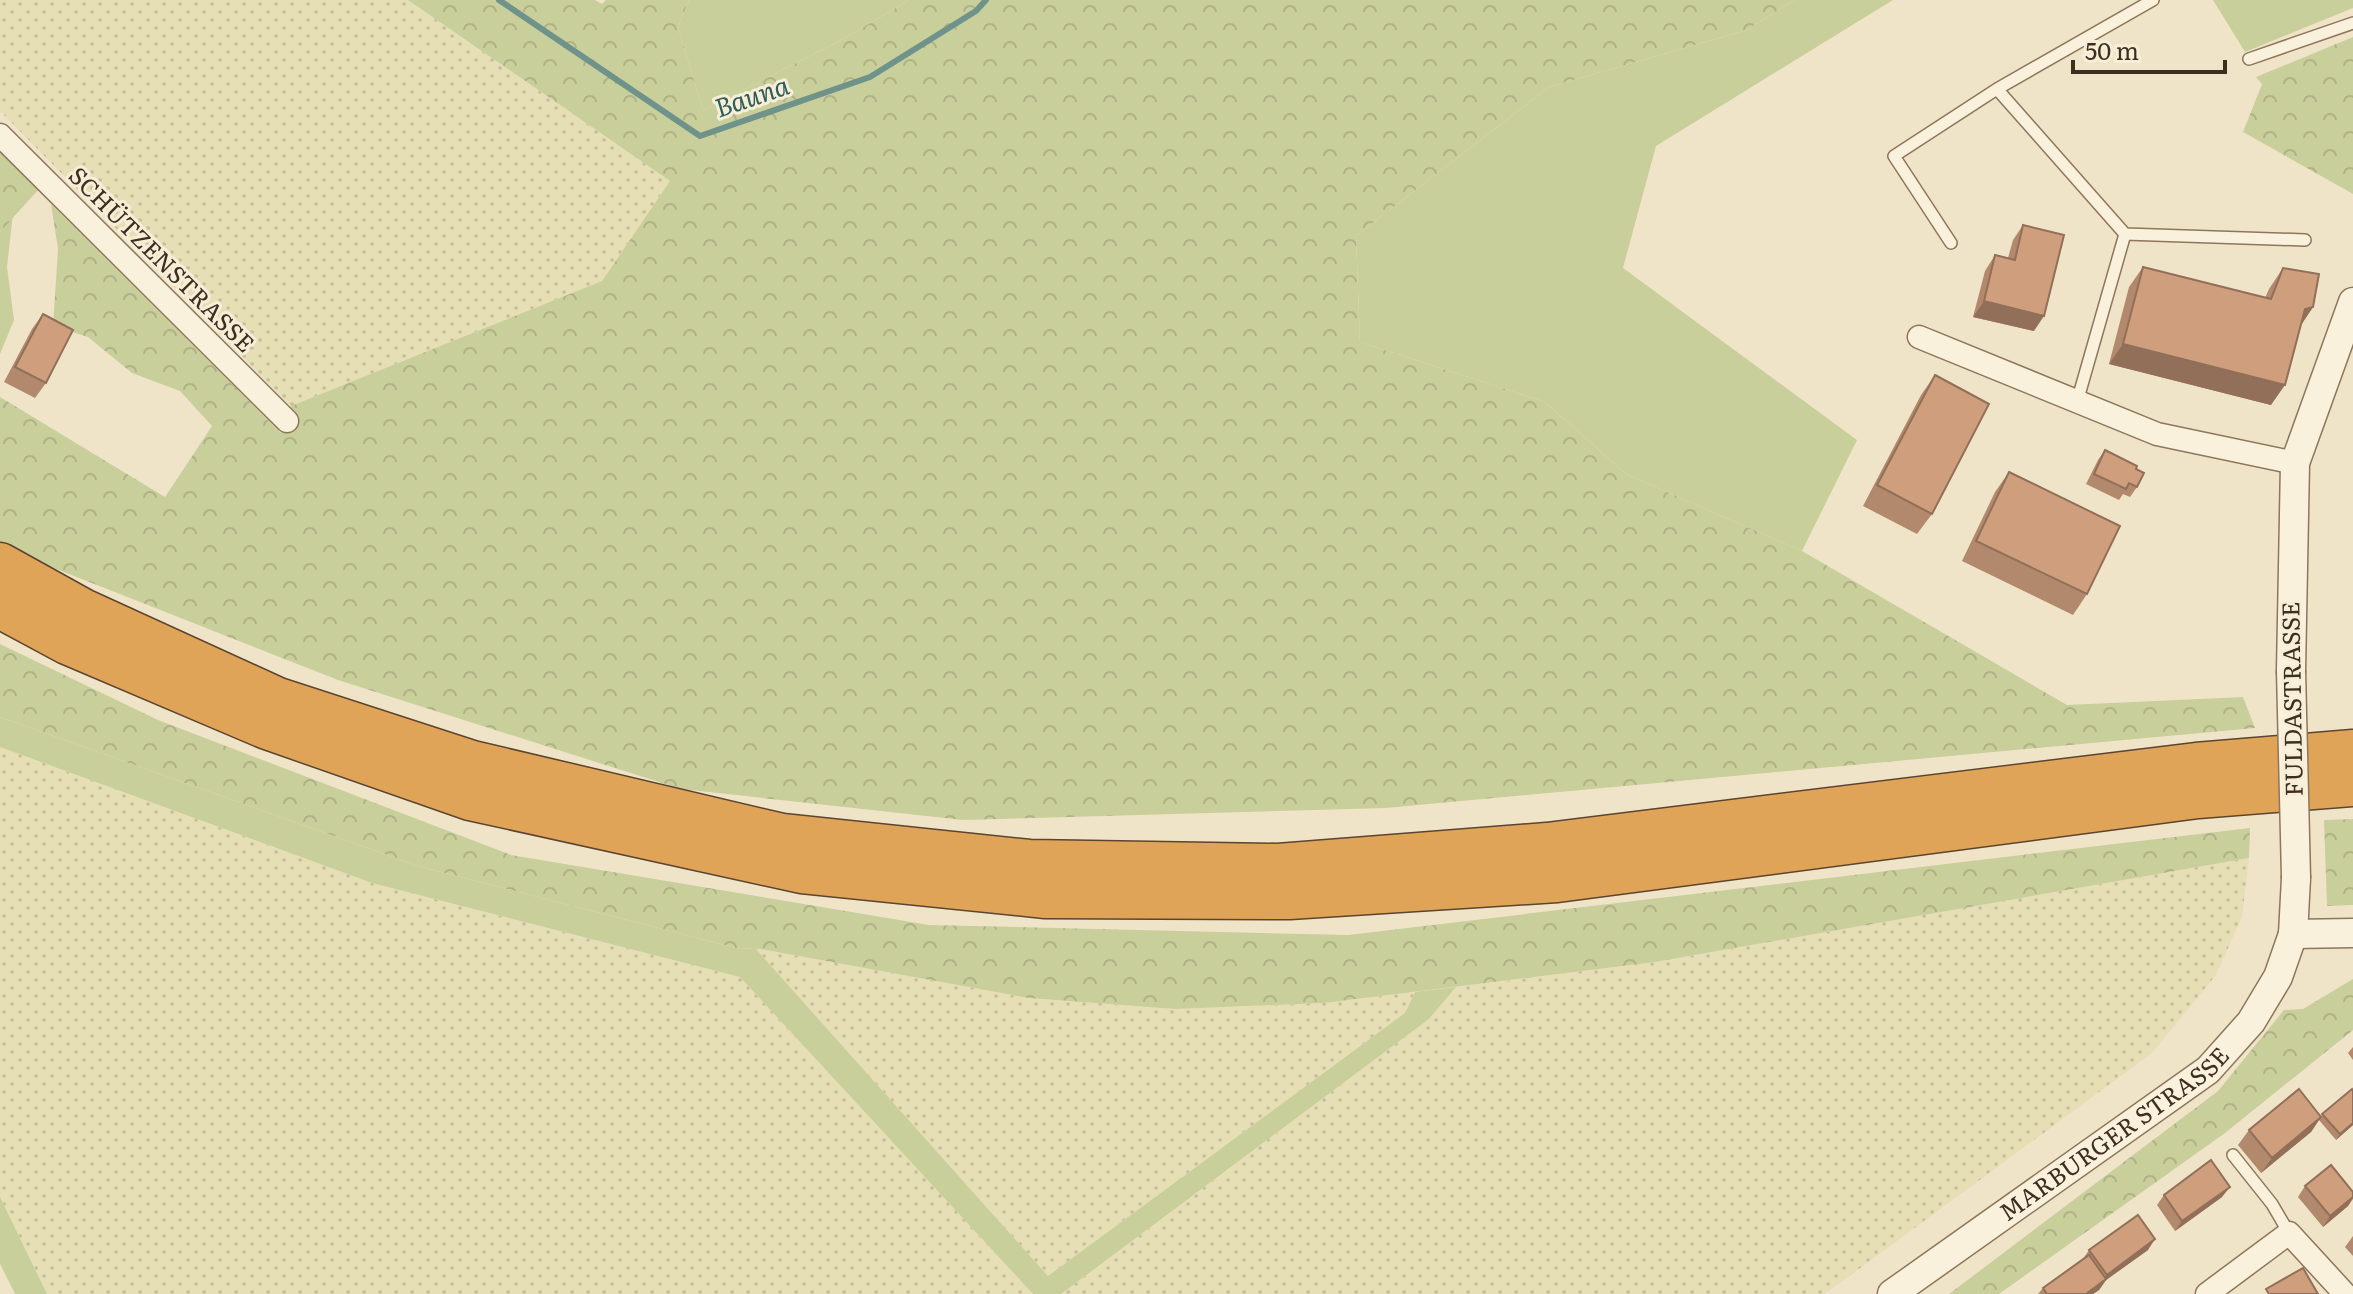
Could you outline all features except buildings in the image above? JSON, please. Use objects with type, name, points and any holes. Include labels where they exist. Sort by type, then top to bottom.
[{"type":"highway","points":[[0,564],[83,610],[278,699],[472,762],[782,835],[1029,861],[1278,865],[1547,844],[2196,764],[2353,751]]},
{"type":"highway","points":[[0,607],[67,643],[267,728],[470,799],[802,872],[1046,897],[1289,898],[1557,881],[2198,797],[2353,785]]},
{"type":"street","name":"SCHÜTZENSTRASSE","points":[[0,135],[287,421]]},
{"type":"street","name":"FULDASTRASSE","points":[[2293,934],[2296,878],[2291,671],[2295,463],[2353,302]]},
{"type":"street","points":[[1919,337],[2157,434],[2295,463]]},
{"type":"street","points":[[2293,934],[2353,933]]},
{"type":"street","name":"MARBURGER STRASSE","points":[[1892,1294],[2208,1070],[2251,1022],[2268,997],[2293,934]]},
{"type":"street","points":[[2207,1294],[2289,1233],[2345,1294]]},
{"type":"lane","points":[[1951,243],[1894,156],[1997,89],[2153,0]]},
{"type":"lane","points":[[2249,59],[2353,23]]},
{"type":"lane","points":[[1997,89],[2125,234],[2305,240]]},
{"type":"lane","points":[[2077,402],[2125,234]]},
{"type":"lane","points":[[2233,1155],[2272,1204],[2289,1233]]},
{"type":"shaded area","points":[[0,0],[408,0],[670,181],[602,281],[291,406],[0,111]]},
{"type":"shaded area","points":[[0,747],[372,883],[740,977],[1033,1294],[47,1294],[0,1197]]},
{"type":"shaded area","points":[[2249,858],[2242,917],[2216,975],[2152,1053],[1825,1294],[1061,1294],[1429,1019],[1456,987],[1655,962]]},
{"type":"shaded area","points":[[755,948],[1029,998],[1175,1009],[1324,1003],[1415,992],[1405,1013],[1048,1276]]},
{"type":"green space","points":[[408,0],[595,0],[602,4],[606,0],[689,0],[678,27],[703,110],[838,42],[909,0],[1794,0],[1747,30],[1549,87],[1356,236],[1360,342],[1545,402],[1626,474],[1802,551],[2067,705],[2243,697],[2255,728],[1386,808],[963,820],[681,789],[338,680],[31,559],[0,541],[0,397],[165,497],[212,426],[180,391],[132,373],[88,337],[53,326],[58,249],[51,204],[281,433],[291,406],[602,281],[670,181]]},
{"type":"green space","points":[[689,0],[909,0],[838,42],[703,110],[678,27]]},
{"type":"green space","points":[[1794,0],[1893,0],[1656,146],[1623,268],[1857,440],[1802,551],[1626,474],[1545,402],[1360,342],[1356,236],[1549,87],[1747,30]]},
{"type":"green space","points":[[2213,0],[2353,0],[2353,8],[2245,52]]},
{"type":"green space","points":[[2353,37],[2353,194],[2243,132],[2262,84],[2256,77]]},
{"type":"green space","points":[[0,147],[39,189],[0,232]]},
{"type":"green space","points":[[13,214],[7,267],[14,320],[0,354],[0,232]]},
{"type":"green space","points":[[0,644],[158,720],[511,855],[929,925],[1348,935],[2250,828],[2249,858],[1655,962],[1324,1003],[1175,1009],[1029,998],[755,948],[740,949],[418,866],[0,717]]},
{"type":"green space","points":[[0,717],[418,866],[740,949],[755,948],[1048,1276],[1405,1013],[1415,992],[1456,987],[1429,1019],[1061,1294],[1033,1294],[740,977],[372,883],[0,747]]},
{"type":"green space","points":[[2353,819],[2353,905],[2327,906],[2324,820]]},
{"type":"green space","points":[[2353,979],[2353,1030],[2225,1133],[1999,1294],[1949,1294],[2218,1091],[2284,1010],[2303,1009]]},
{"type":"green space","points":[[0,1197],[47,1294],[15,1294],[0,1264]]},
{"type":"waterway","name":"Bauna","points":[[499,0],[700,136],[870,77],[976,11],[986,0]]}]
